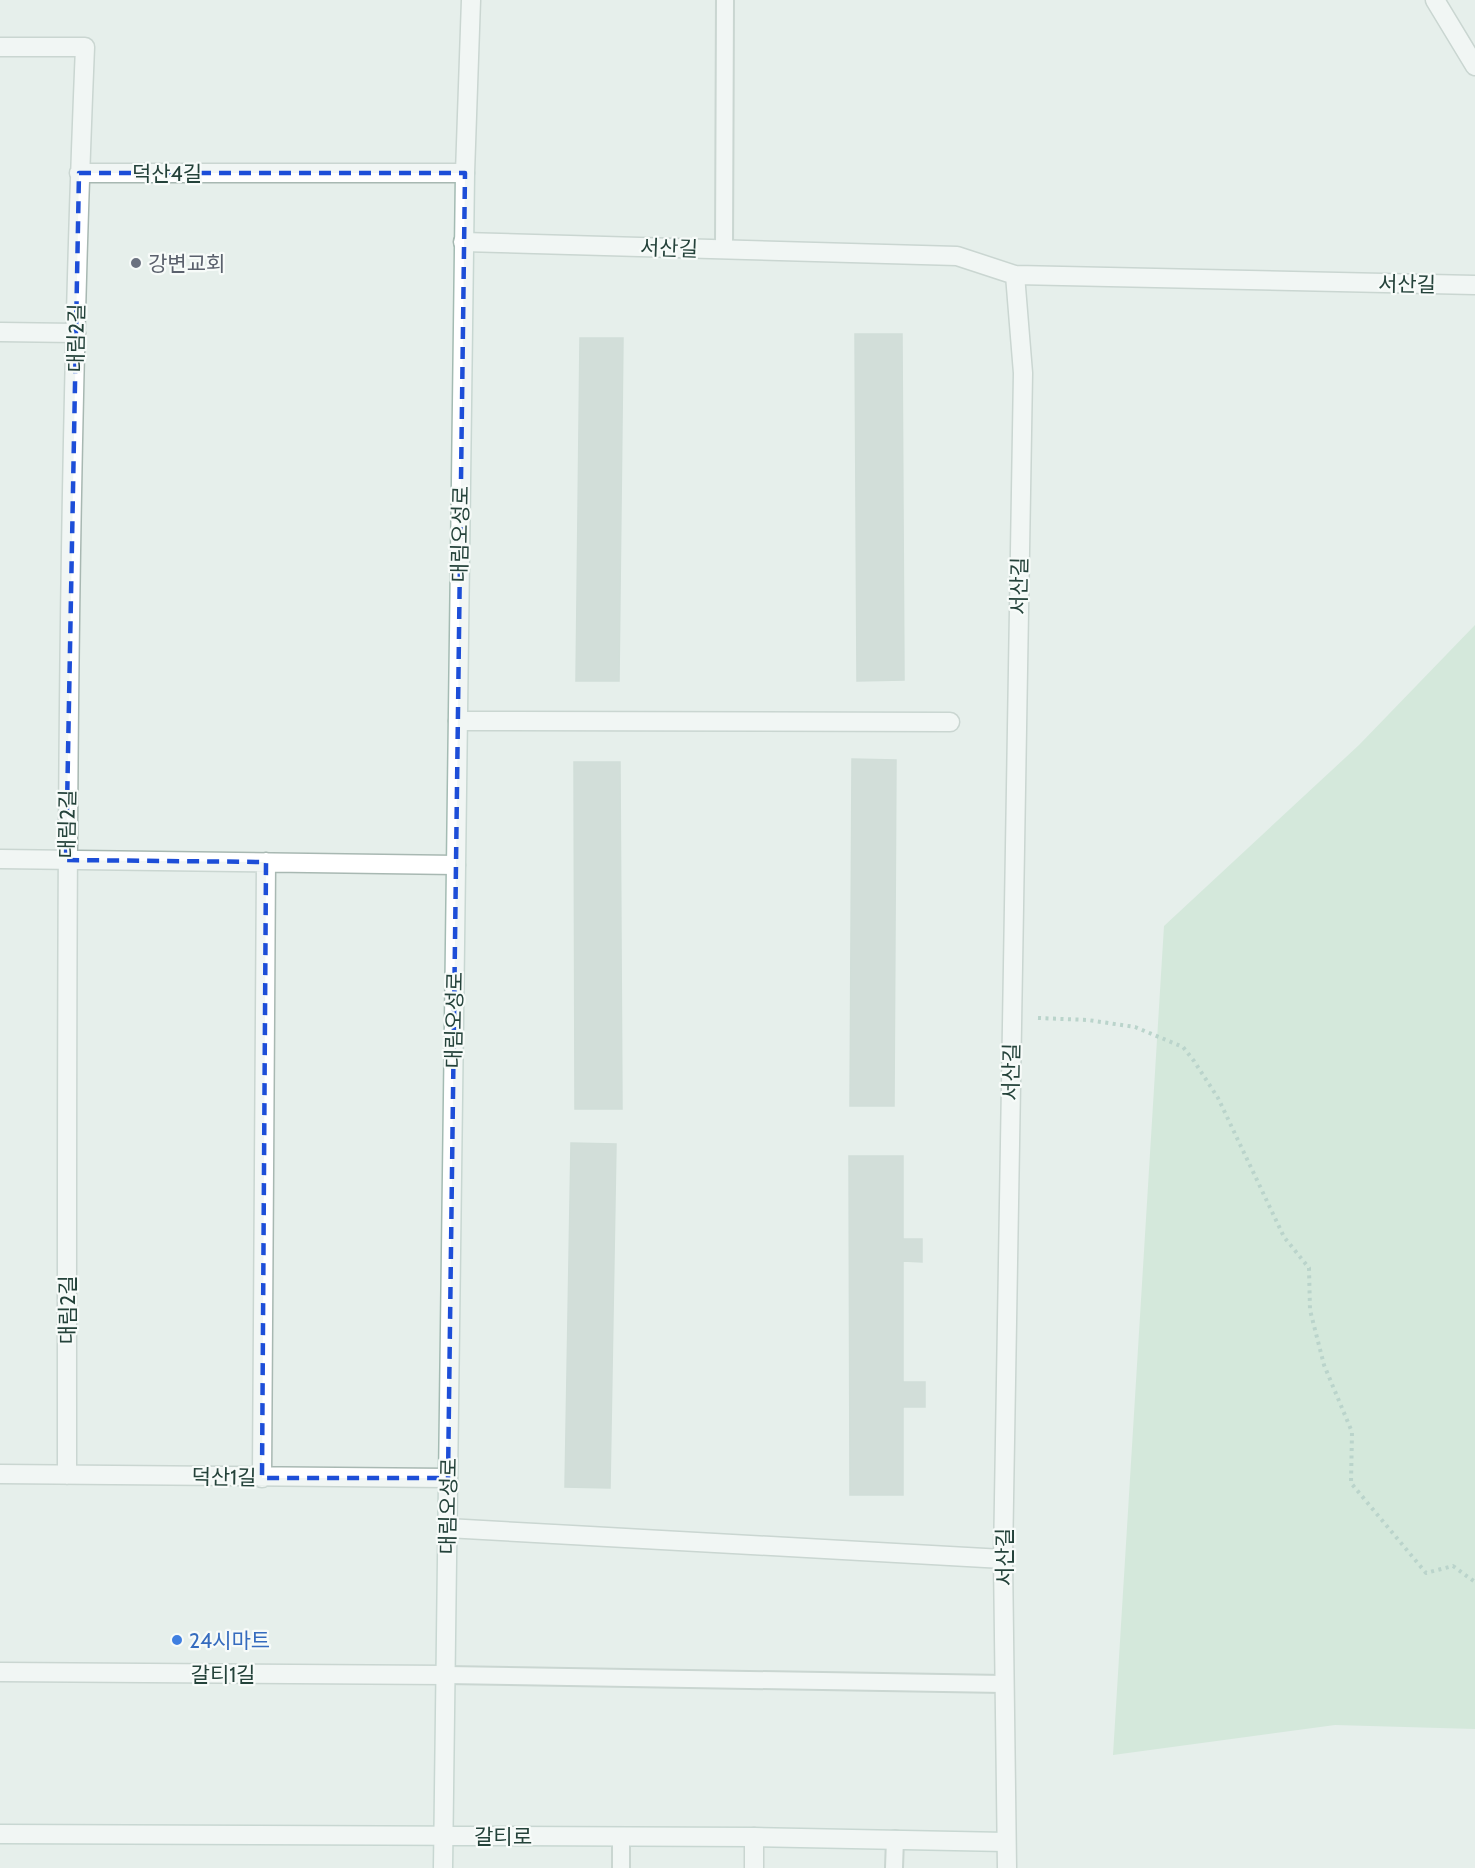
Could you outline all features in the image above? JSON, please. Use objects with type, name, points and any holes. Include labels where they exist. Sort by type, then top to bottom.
[{"type":"street","name":"대림오성로","points":[[443,1868],[463,242],[471,0]]},
{"type":"street","points":[[1435,0],[1475,66]]},
{"type":"street","points":[[0,47],[85,47],[79,173]]},
{"type":"street","name":"덕산4길","points":[[79,173],[465,173]]},
{"type":"street","name":"대림2길","points":[[67,1475],[66,860],[79,173]]},
{"type":"street","name":"서산길","points":[[463,242],[957,256],[1015,275],[1475,285]]},
{"type":"street","name":"서산길","points":[[1007,1868],[1003,1559],[1023,373],[1015,275]]},
{"type":"street","points":[[0,332],[76,333]]},
{"type":"street","points":[[458,721],[950,722]]},
{"type":"street","points":[[0,859],[456,865]]},
{"type":"street","points":[[262,1478],[266,862]]},
{"type":"street","name":"덕산1길","points":[[0,1474],[448,1478]]},
{"type":"street","points":[[447,1528],[1003,1559]]},
{"type":"street","name":"갈티1길","points":[[0,1672],[446,1675]]},
{"type":"street","name":"갈티로","points":[[0,1834],[754,1837],[1006,1842]]},
{"type":"street","points":[[754,1837],[754,1868]]},
{"type":"lane","points":[[724,249],[725,0]]},
{"type":"lane","points":[[446,1675],[1004,1684]]},
{"type":"lane","points":[[621,1836],[621,1868]]},
{"type":"lane","points":[[894,1868],[895,1839]]},
{"type":"path","points":[[1012,1010],[1045,1020],[1088,1020],[1135,1027],[1183,1047],[1218,1098],[1284,1237],[1309,1269],[1310,1310],[1324,1365],[1352,1432],[1351,1483],[1426,1573],[1453,1566],[1475,1582]]},
{"type":"highlighted area","points":[[79,173],[465,173],[448,1478],[262,1478],[266,862],[66,860]]},
{"type":"green space","points":[[1475,625],[1475,1729],[1335,1725],[1113,1755],[1164,926],[1359,745]]},
{"type":"building","points":[[855,334],[902,334],[904,680],[857,681]]},
{"type":"building","points":[[580,338],[623,338],[619,681],[576,681]]},
{"type":"building","points":[[852,759],[896,760],[894,1106],[850,1106]]},
{"type":"building","points":[[574,762],[620,762],[622,1109],[575,1109]]},
{"type":"building","points":[[571,1143],[616,1144],[610,1488],[565,1487]]},
{"type":"building","points":[[849,1156],[903,1156],[903,1239],[922,1239],[922,1262],[903,1261],[903,1382],[925,1382],[925,1407],[903,1407],[903,1495],[850,1495]]},
{"type":"place","name":"강변교회","points":[[136,263]]},
{"type":"place","name":"24시마트","points":[[177,1640]]}]
